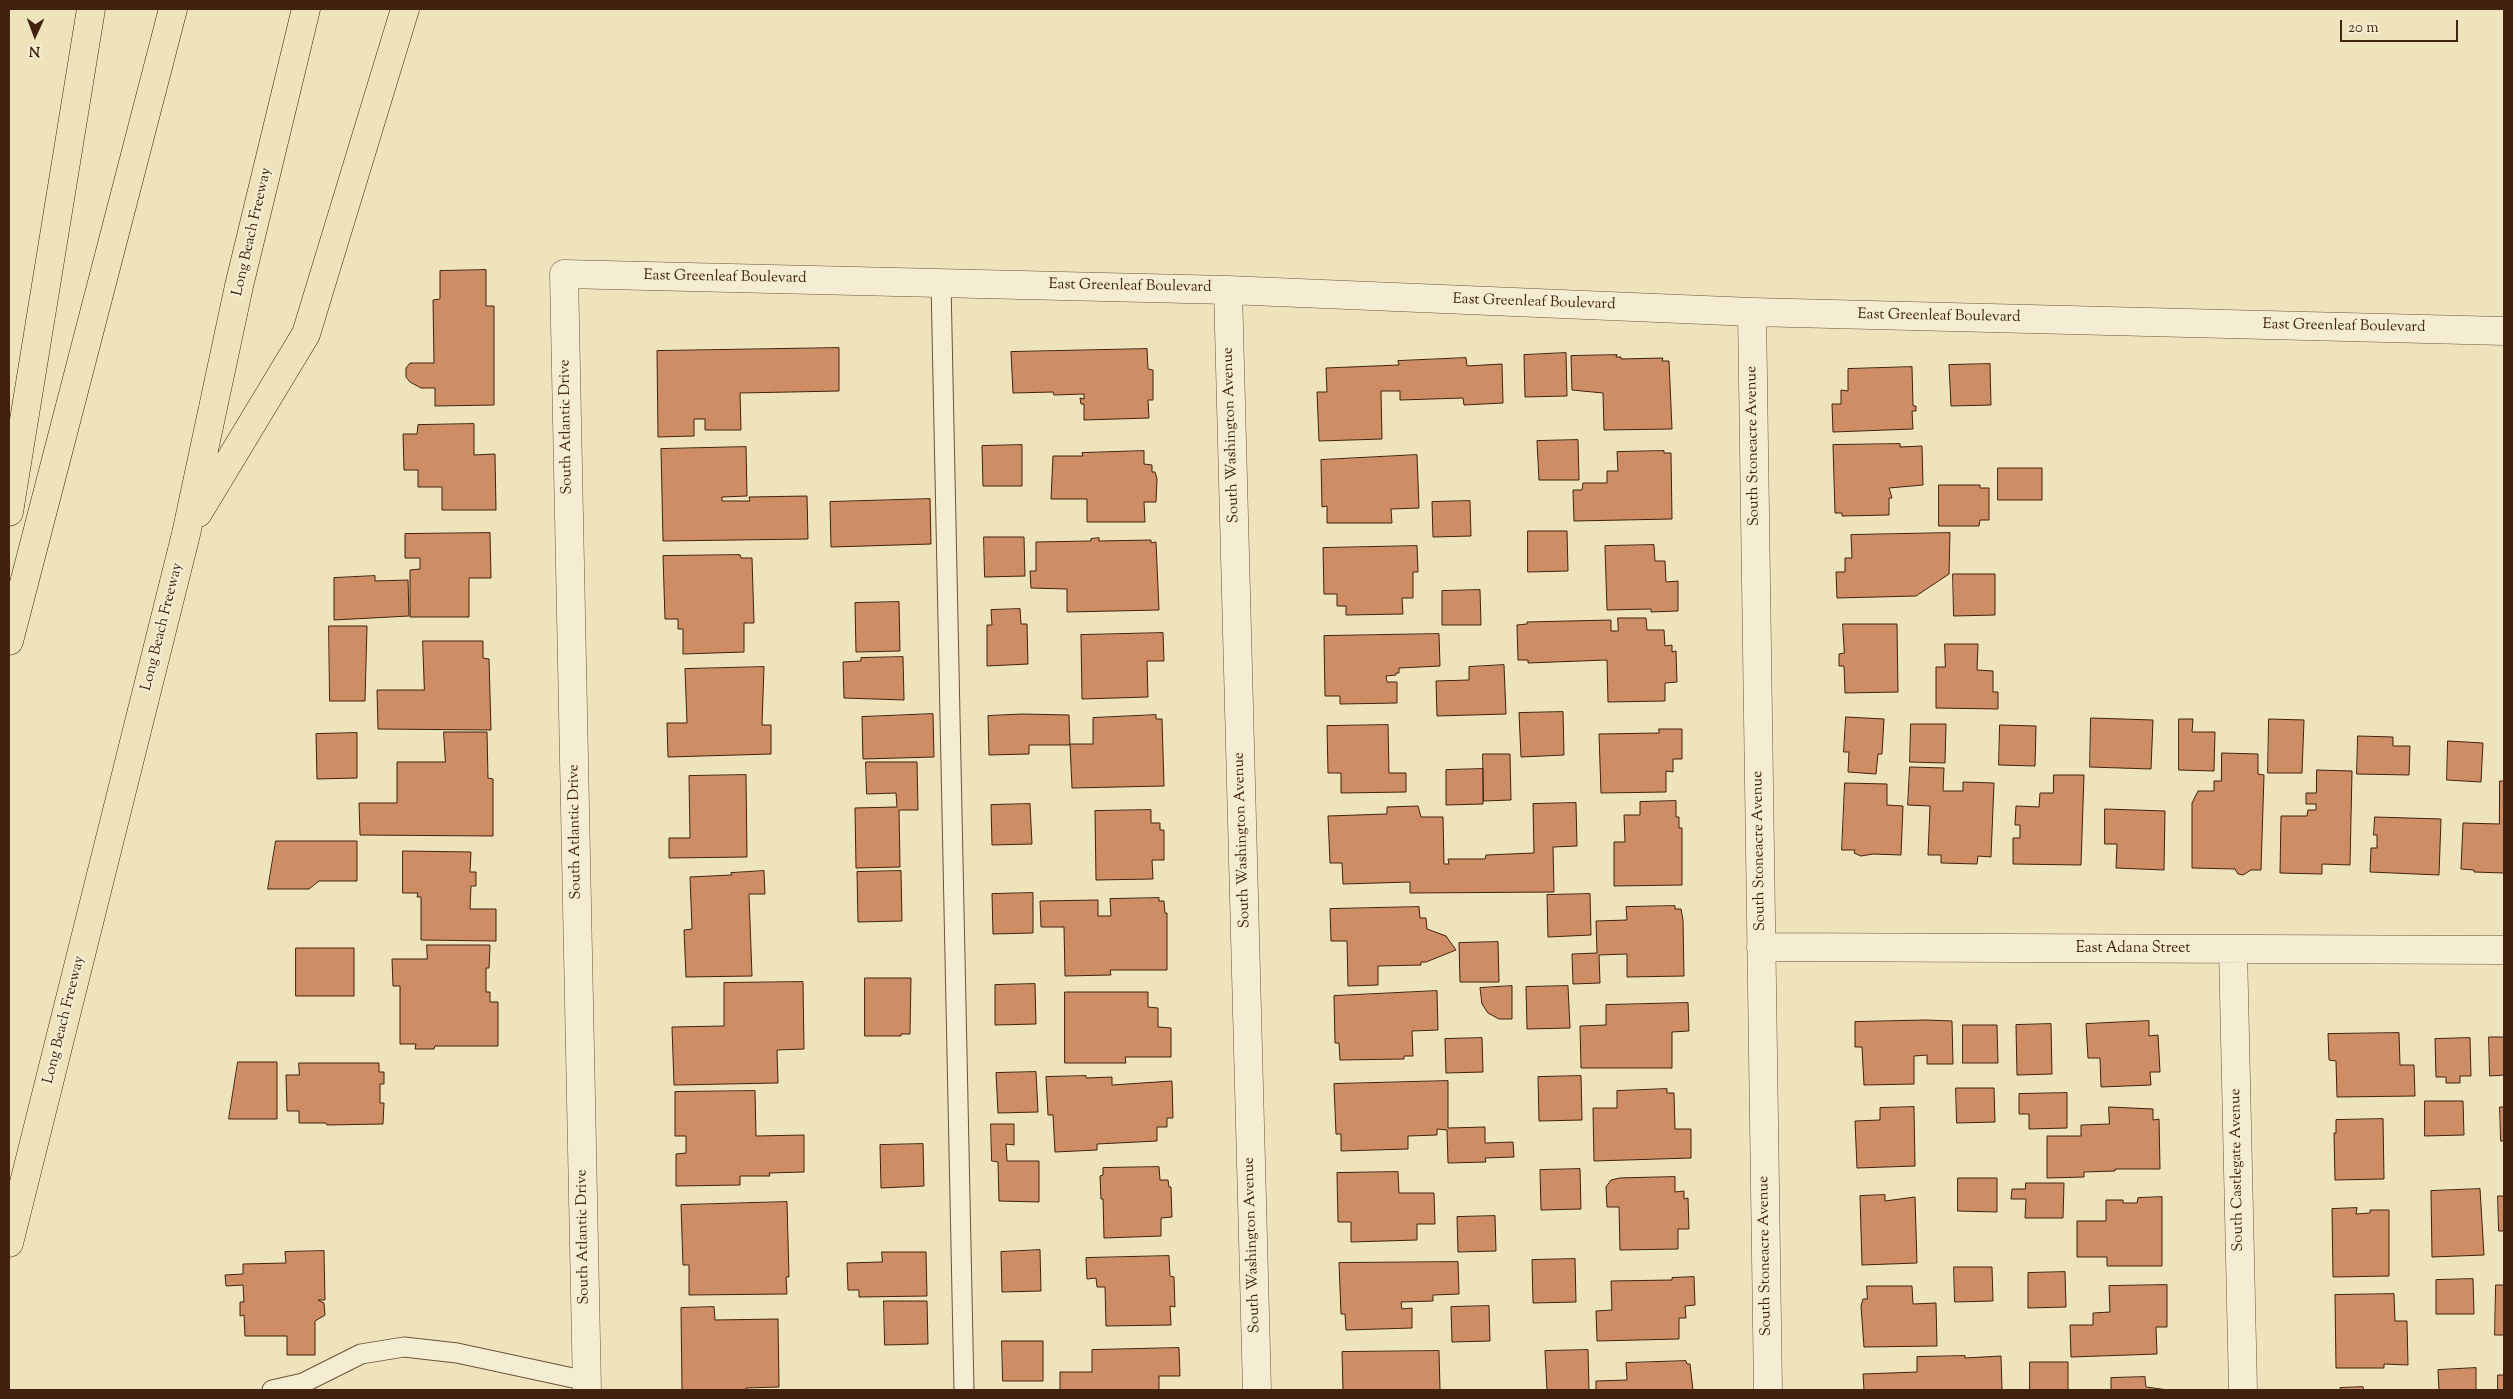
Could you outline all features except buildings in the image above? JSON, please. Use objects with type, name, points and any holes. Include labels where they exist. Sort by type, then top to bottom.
[{"type":"highway","points":[[9,512],[91,9]]},
{"type":"highway","points":[[9,641],[173,9]]},
{"type":"highway","name":"Long Beach Freeway","points":[[9,1243],[186,534],[239,286],[306,9]]},
{"type":"highway","points":[[186,534],[306,334],[405,9]]},
{"type":"street","name":"East Greenleaf Boulevard","points":[[564,274],[1228,290],[1752,312],[2504,331]]},
{"type":"street","name":"South Atlantic Drive","points":[[564,274],[587,1386]]},
{"type":"street","name":"South Washington Avenue","points":[[1228,290],[1257,1390]]},
{"type":"street","name":"South Stoneacre Avenue","points":[[1752,312],[1768,1390]]},
{"type":"street","name":"East Adana Street","points":[[1761,947],[2504,950]]},
{"type":"street","name":"South Castlegate Avenue","points":[[2233,949],[2243,1390]]},
{"type":"lane","points":[[941,283],[964,1390]]},
{"type":"lane","points":[[272,1390],[303,1383],[361,1354],[404,1348],[457,1353],[587,1386]]}]
